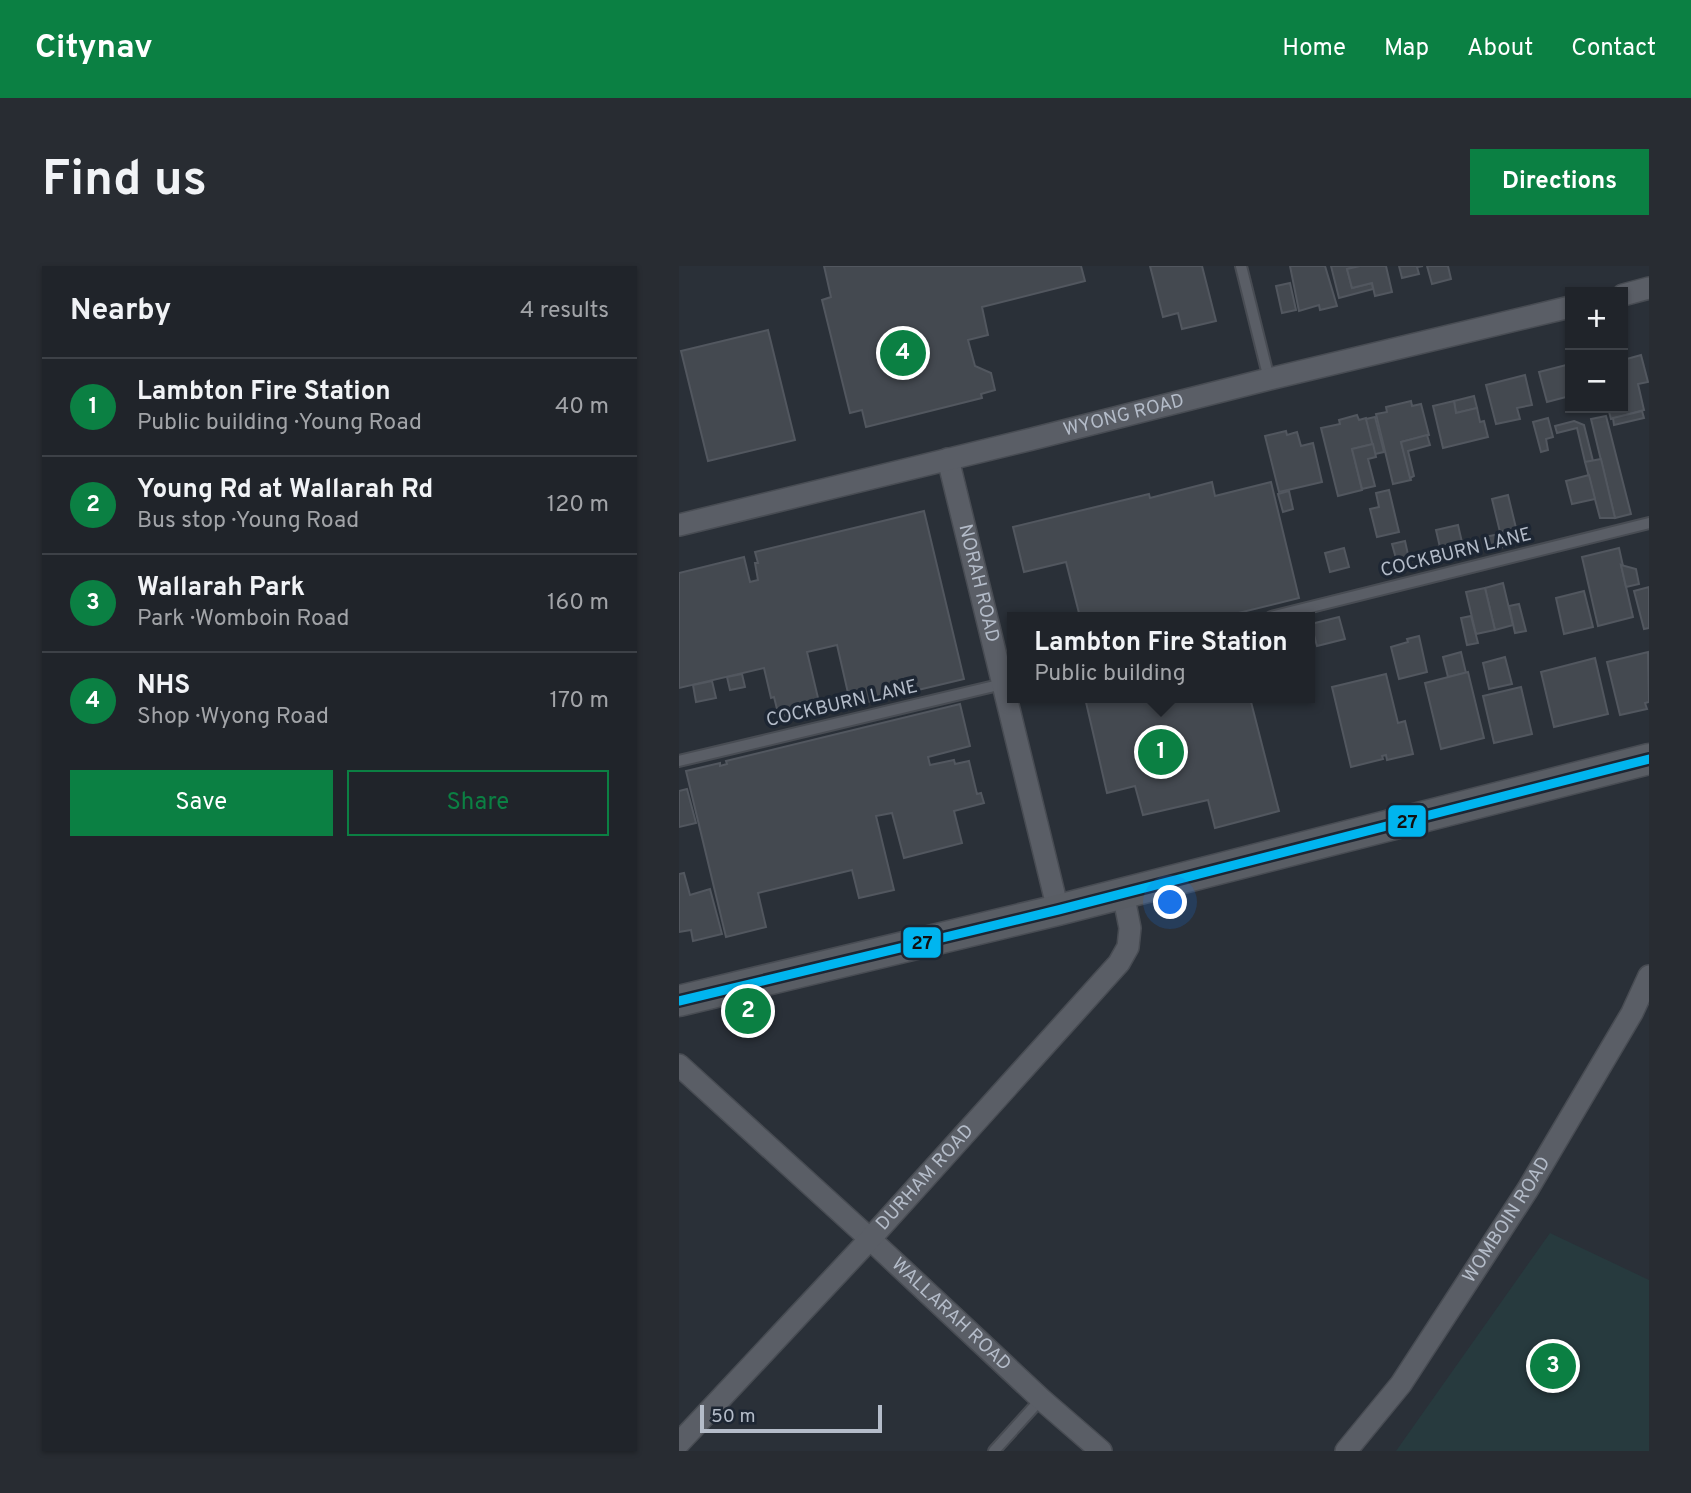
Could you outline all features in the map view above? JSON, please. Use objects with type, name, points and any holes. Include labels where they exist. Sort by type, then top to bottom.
[{"type":"street","points":[[1628,294],[1649,288]]},
{"type":"street","name":"WYONG ROAD","points":[[679,526],[1565,308]]},
{"type":"street","name":"NORAH ROAD","points":[[948,460],[1007,679]]},
{"type":"street","name":"NORAH ROAD","points":[[1012,703],[1058,909]]},
{"type":"street","points":[[679,1001],[1058,909],[1649,760]]},
{"type":"street","name":"DURHAM ROAD","points":[[679,1444],[870,1239],[1118,962],[1128,947],[1130,928],[1122,893]]},
{"type":"street","name":"WOMBOIN ROAD","points":[[1346,1451],[1401,1384],[1514,1211],[1632,1013],[1649,976]]},
{"type":"street","name":"WALLARAH ROAD","points":[[679,1065],[1041,1399],[1101,1451]]},
{"type":"lane","points":[[1241,266],[1269,379]]},
{"type":"lane","name":"COCKBURN LANE","points":[[1291,612],[1649,523]]},
{"type":"lane","name":"COCKBURN LANE","points":[[679,761],[1007,683]]},
{"type":"lane","points":[[993,1451],[1041,1399]]},
{"type":"green space","points":[[1550,1233],[1649,1280],[1649,1451],[1396,1451]]},
{"type":"building","points":[[824,266],[1081,266],[1085,281],[982,307],[988,335],[968,340],[975,366],[991,373],[995,390],[981,394],[982,398],[866,427],[862,410],[850,413],[822,300],[831,297]]},
{"type":"building","points":[[1150,266],[1202,266],[1216,321],[1182,329],[1178,313],[1163,317]]},
{"type":"building","points":[[1290,266],[1325,266],[1337,306],[1320,310],[1319,305],[1299,311]]},
{"type":"building","points":[[1331,266],[1360,266],[1347,269],[1352,288],[1372,283],[1373,289],[1339,298]]},
{"type":"building","points":[[1386,266],[1392,292],[1375,296],[1372,283],[1352,288],[1347,269]]},
{"type":"building","points":[[1399,266],[1423,266],[1417,267],[1419,274],[1402,278]]},
{"type":"building","points":[[1427,266],[1448,266],[1451,279],[1432,284]]},
{"type":"building","points":[[1290,283],[1296,310],[1282,313],[1276,286]]},
{"type":"building","points":[[768,330],[795,440],[708,461],[681,351]]},
{"type":"building","points":[[1641,355],[1648,382],[1638,384],[1644,410],[1611,419],[1609,413],[1628,413],[1628,359]]},
{"type":"building","points":[[1565,365],[1565,397],[1547,402],[1539,372]]},
{"type":"building","points":[[1525,375],[1532,405],[1517,408],[1520,419],[1496,424],[1486,385]]},
{"type":"building","points":[[1474,396],[1477,408],[1456,413],[1454,401]]},
{"type":"building","points":[[1411,401],[1412,406],[1421,404],[1429,435],[1401,442],[1411,480],[1393,484],[1376,414],[1387,412],[1386,407]]},
{"type":"building","points":[[1454,401],[1456,413],[1477,408],[1480,422],[1484,421],[1488,437],[1443,448],[1433,406]]},
{"type":"building","points":[[1642,411],[1644,418],[1614,425],[1613,418]]},
{"type":"building","points":[[1357,415],[1359,420],[1366,418],[1373,444],[1352,449],[1362,490],[1338,496],[1321,428],[1340,424],[1339,420]]},
{"type":"building","points":[[1606,416],[1631,514],[1615,518],[1591,419]]},
{"type":"building","points":[[1375,417],[1384,452],[1375,454],[1366,419]]},
{"type":"building","points":[[1548,418],[1553,437],[1546,439],[1548,450],[1541,452],[1533,422]]},
{"type":"building","points":[[1574,421],[1584,425],[1593,461],[1585,462],[1577,428],[1557,433],[1555,426]]},
{"type":"building","points":[[1286,431],[1287,435],[1297,432],[1301,446],[1313,443],[1322,482],[1279,492],[1265,436]]},
{"type":"building","points":[[1427,435],[1430,445],[1408,451],[1414,476],[1410,478],[1401,442]]},
{"type":"building","points":[[1373,444],[1376,457],[1368,459],[1375,486],[1362,489],[1352,449]]},
{"type":"building","points":[[1601,459],[1615,518],[1600,518],[1585,462]]},
{"type":"building","points":[[1589,475],[1595,499],[1572,504],[1566,481]]},
{"type":"building","points":[[1212,482],[1215,496],[1271,482],[1299,598],[1242,612],[1079,612],[1066,562],[1024,572],[1013,527],[1149,494],[1150,498]]},
{"type":"building","points":[[1389,490],[1399,532],[1377,537],[1370,509],[1379,507],[1376,493]]},
{"type":"building","points":[[1289,491],[1293,509],[1283,512],[1278,494]]},
{"type":"building","points":[[1508,495],[1516,528],[1500,532],[1492,499]]},
{"type":"building","points":[[924,511],[964,679],[851,706],[837,645],[807,652],[819,702],[790,710],[791,715],[779,717],[764,668],[679,688],[679,573],[744,557],[750,582],[758,580],[755,552]]},
{"type":"building","points":[[1458,525],[1464,551],[1442,556],[1436,530]]},
{"type":"building","points":[[1504,533],[1507,546],[1488,551],[1485,537]]},
{"type":"building","points":[[1405,541],[1409,559],[1397,562],[1392,544]]},
{"type":"building","points":[[1344,548],[1349,567],[1330,572],[1325,553]]},
{"type":"building","points":[[1619,548],[1633,617],[1598,626],[1582,557]]},
{"type":"building","points":[[1621,565],[1636,569],[1639,584],[1626,587]]},
{"type":"building","points":[[1503,583],[1513,625],[1495,630],[1485,588]]},
{"type":"building","points":[[1649,587],[1649,628],[1644,629],[1634,591]]},
{"type":"building","points":[[1485,588],[1495,630],[1476,634],[1466,592]]},
{"type":"building","points":[[1584,591],[1593,627],[1564,634],[1556,598]]},
{"type":"building","points":[[1519,604],[1526,631],[1515,633],[1509,606]]},
{"type":"building","points":[[1471,616],[1478,643],[1467,645],[1461,618]]},
{"type":"building","points":[[1339,617],[1345,639],[1317,646],[1315,623]]},
{"type":"building","points":[[1419,636],[1427,672],[1399,679],[1391,647]]},
{"type":"building","points":[[1461,652],[1466,673],[1448,677],[1443,657]]},
{"type":"building","points":[[1648,652],[1649,702],[1645,703],[1647,709],[1620,715],[1607,662]]},
{"type":"building","points":[[1505,657],[1512,684],[1489,689],[1483,663]]},
{"type":"building","points":[[1595,658],[1608,714],[1554,727],[1541,672]]},
{"type":"building","points":[[1468,672],[1484,738],[1441,749],[1425,683]]},
{"type":"building","points":[[742,674],[745,687],[730,690],[727,677]]},
{"type":"building","points":[[1386,674],[1398,723],[1405,721],[1413,754],[1387,760],[1386,755],[1382,756],[1383,759],[1351,767],[1332,687]]},
{"type":"building","points":[[712,681],[716,698],[696,702],[693,685]]},
{"type":"building","points":[[1521,687],[1532,734],[1494,743],[1483,696]]},
{"type":"building","points":[[1086,703],[1251,703],[1279,811],[1215,828],[1208,800],[1143,815],[1135,786],[1107,793]]},
{"type":"building","points":[[960,704],[970,746],[928,757],[930,765],[954,760],[955,764],[969,761],[977,794],[981,793],[984,803],[954,811],[962,843],[904,858],[892,813],[876,816],[894,890],[859,898],[852,870],[758,893],[766,927],[726,937],[686,771],[720,763],[720,766],[727,764],[726,761]]},
{"type":"building","points":[[687,789],[696,823],[679,827],[679,791]]},
{"type":"building","points":[[684,873],[690,895],[710,889],[722,934],[693,941],[691,930],[679,932],[679,874]]},
{"type":"transit line","name":"27","points":[[679,1001],[1058,910],[1649,759]]},
{"type":"place","name":"NHS","points":[[903,353]]},
{"type":"place","name":"Lambton Fire Station","points":[[1161,752]]},
{"type":"place","name":"Young Rd at Wallarah Rd","points":[[748,1011]]},
{"type":"place","name":"Wallarah Park","points":[[1553,1366]]}]
